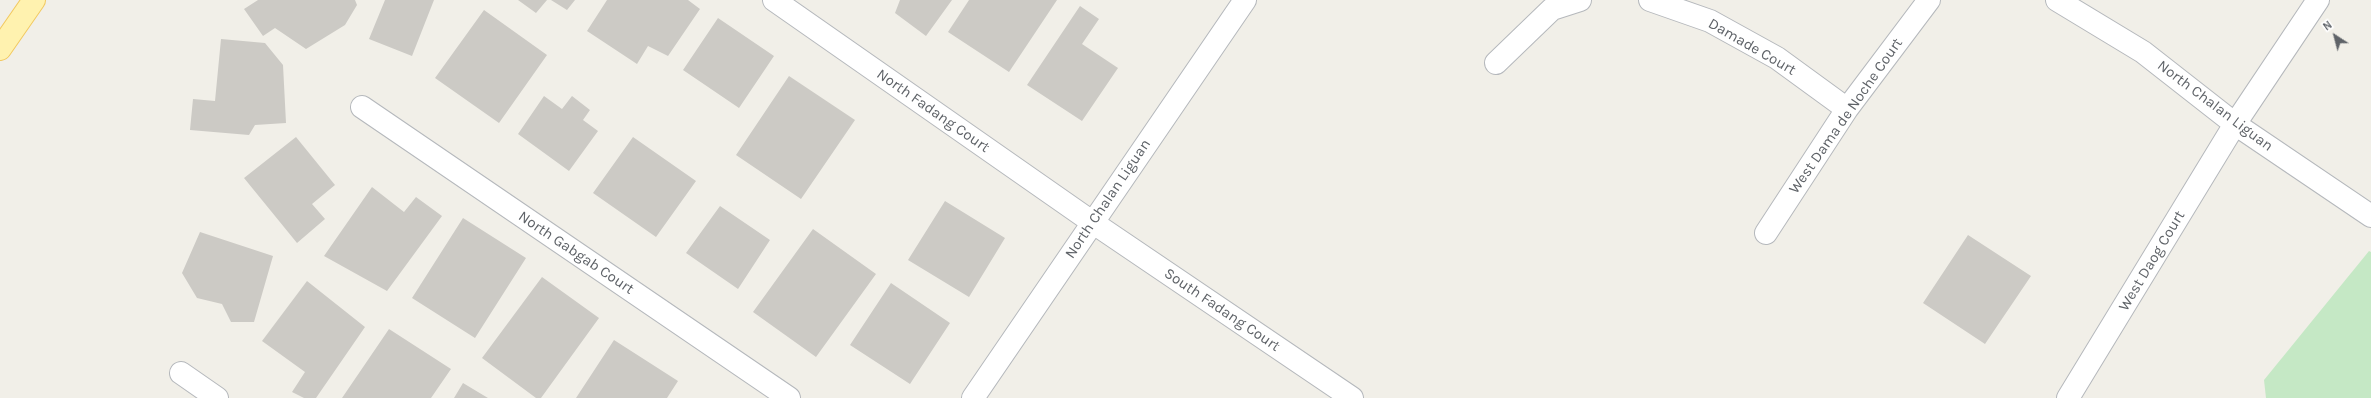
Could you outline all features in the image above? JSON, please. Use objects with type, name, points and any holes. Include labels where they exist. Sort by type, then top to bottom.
[{"type":"main road","points":[[0,49],[34,0]]},
{"type":"street","name":"North Fadang Court","points":[[774,0],[1092,222]]},
{"type":"street","name":"North Chalan Liguan","points":[[973,398],[1245,0]]},
{"type":"street","points":[[1496,63],[1552,9],[1580,0]]},
{"type":"street","name":"Damade Court","points":[[1650,0],[1710,21],[1777,58],[1847,109]]},
{"type":"street","name":"West Dama de Noche Court","points":[[1766,233],[1847,109],[1929,0]]},
{"type":"street","name":"North Chalan Liguan","points":[[2057,0],[2143,52],[2235,124],[2371,216]]},
{"type":"street","name":"West Daog Court","points":[[2068,398],[2235,124],[2318,0]]},
{"type":"street","name":"North Gabgab Court","points":[[362,107],[789,398]]},
{"type":"street","name":"South Fadang Court","points":[[1092,222],[1352,398]]},
{"type":"street","points":[[181,373],[217,398]]},
{"type":"green space","points":[[2369,251],[2371,252],[2371,398],[2266,398],[2264,380]]},
{"type":"building","points":[[258,0],[355,0],[357,5],[345,25],[306,49],[275,28],[263,36],[244,9]]},
{"type":"building","points":[[385,0],[434,0],[412,56],[369,39]]},
{"type":"building","points":[[518,0],[547,0],[536,13]]},
{"type":"building","points":[[551,0],[575,0],[567,10]]},
{"type":"building","points":[[607,0],[688,0],[700,9],[668,56],[648,46],[637,64],[587,31]]},
{"type":"building","points":[[900,0],[952,0],[926,36],[895,13]]},
{"type":"building","points":[[969,0],[1057,0],[1009,72],[948,32]]},
{"type":"building","points":[[1080,6],[1099,19],[1082,44],[1118,68],[1082,121],[1027,85]]},
{"type":"building","points":[[484,10],[547,55],[499,123],[435,78]]},
{"type":"building","points":[[718,18],[774,56],[739,108],[683,70]]},
{"type":"building","points":[[221,39],[265,43],[283,65],[286,123],[255,125],[249,135],[190,130],[193,99],[215,101]]},
{"type":"building","points":[[789,76],[855,120],[801,199],[736,155]]},
{"type":"building","points":[[544,96],[562,109],[572,96],[590,110],[583,120],[598,131],[569,171],[518,134]]},
{"type":"building","points":[[296,137],[335,185],[312,204],[325,219],[297,243],[244,178]]},
{"type":"building","points":[[633,137],[696,181],[656,237],[593,193]]},
{"type":"building","points":[[372,187],[404,212],[416,197],[442,216],[387,291],[324,256]]},
{"type":"building","points":[[945,201],[1005,238],[969,297],[908,260]]},
{"type":"building","points":[[720,206],[770,240],[738,289],[686,253]]},
{"type":"building","points":[[463,218],[526,258],[475,338],[412,298]]},
{"type":"building","points":[[813,229],[876,274],[816,357],[753,312]]},
{"type":"building","points":[[200,232],[273,256],[254,322],[231,322],[222,304],[197,298],[182,273]]},
{"type":"building","points":[[1968,235],[2031,276],[1985,344],[1923,303]]},
{"type":"building","points":[[542,277],[599,318],[541,398],[536,398],[482,358]]},
{"type":"building","points":[[307,281],[365,327],[316,398],[304,398],[292,392],[305,372],[262,341]]},
{"type":"building","points":[[891,283],[950,323],[910,384],[850,345]]},
{"type":"building","points":[[389,329],[451,369],[431,398],[342,398]]},
{"type":"building","points":[[614,340],[678,381],[667,398],[576,398]]},
{"type":"building","points":[[463,383],[488,398],[454,398]]}]
